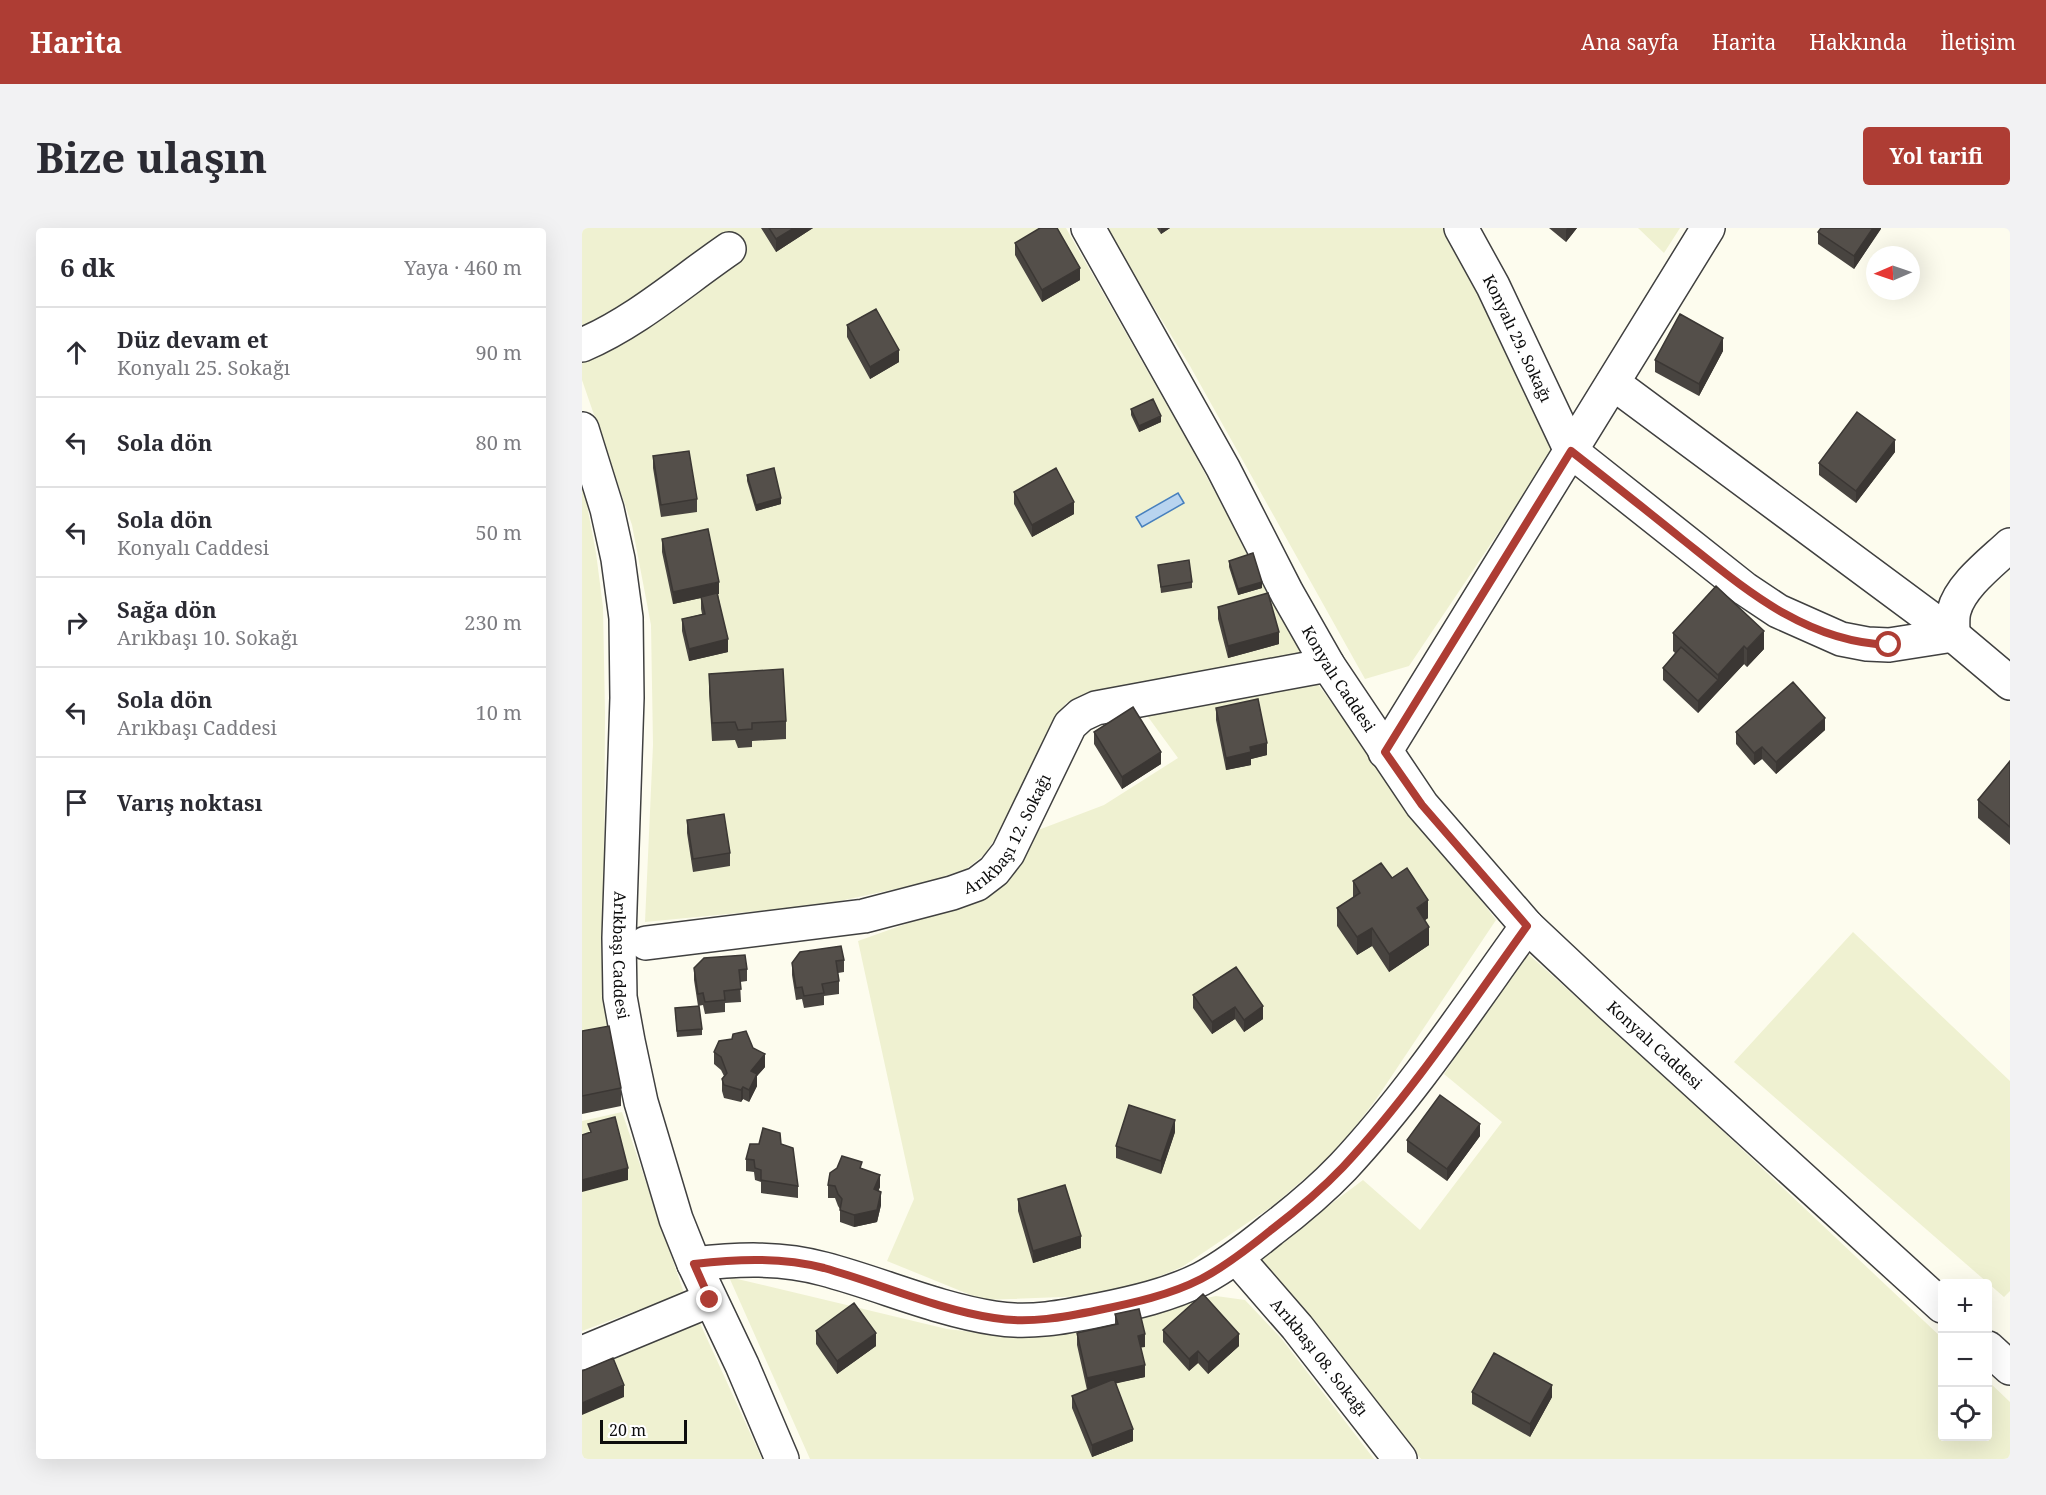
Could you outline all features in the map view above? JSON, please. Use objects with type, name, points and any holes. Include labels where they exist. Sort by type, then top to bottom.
[{"type":"street","name":"Konyalı Caddesi","points":[[1088,228],[1223,468],[1287,593],[1328,665],[1422,805],[1527,926],[1938,1302]]},
{"type":"street","name":"Konyalı 29. Sokağı","points":[[1461,228],[1493,286],[1571,451]]},
{"type":"street","points":[[1385,752],[1708,228]]},
{"type":"street","points":[[582,345],[636,315],[729,249]]},
{"type":"street","points":[[1613,383],[1953,635],[2010,683]]},
{"type":"street","name":"Arıkbaşı Caddesi","points":[[582,429],[607,509],[618,559],[626,618],[627,698],[619,938],[620,997],[628,1041],[645,1113],[676,1219],[782,1459]]},
{"type":"street","points":[[1571,451],[1745,589],[1778,611],[1841,639],[1867,644],[1889,645],[1953,635]]},
{"type":"street","points":[[1953,635],[1954,612],[1959,599],[1967,587],[2010,545]]},
{"type":"street","name":"Arıkbaşı 12. Sokağı","points":[[646,943],[864,916],[977,884],[994,871],[1008,853],[1059,745],[1070,725],[1081,715],[1096,708],[1328,665]]},
{"type":"street","points":[[694,1264],[744,1259],[822,1268],[965,1313],[998,1319],[1033,1321],[1120,1306],[1169,1292],[1200,1280],[1237,1258],[1293,1212],[1341,1168],[1384,1120],[1434,1056],[1527,926]]},
{"type":"street","name":"Arıkbaşı 08. Sokağı","points":[[1237,1258],[1297,1327],[1400,1459]]},
{"type":"street","points":[[582,1353],[710,1300]]},
{"type":"street","points":[[1992,1352],[2010,1368]]},
{"type":"green space","points":[[582,228],[1066,228],[1188,442],[1303,656],[1089,693],[1066,703],[1051,726],[1017,805],[985,854],[966,869],[928,882],[821,905],[645,922],[653,745],[651,625],[632,525],[582,380]]},
{"type":"green space","points":[[1105,228],[1447,228],[1459,246],[1553,451],[1409,666],[1365,679],[1190,366]]},
{"type":"green space","points":[[1638,228],[1680,228],[1664,253]]},
{"type":"green space","points":[[582,479],[596,553],[603,607],[604,901],[613,1033],[582,1042]]},
{"type":"green space","points":[[1316,682],[1496,920],[1377,1098],[1337,1151],[1271,1207],[1182,1267],[1114,1295],[983,1300],[887,1261],[914,1199],[858,941],[928,916],[1033,832],[1104,805],[1178,758],[1143,710]]},
{"type":"green space","points":[[1853,932],[2010,1081],[2010,1291],[2004,1297],[1992,1287],[1992,1279],[1983,1279],[1734,1062]]},
{"type":"green space","points":[[1526,952],[1676,1087],[1938,1334],[1938,1441],[1992,1441],[1992,1385],[2010,1402],[2010,1459],[1421,1459],[1260,1257],[1363,1180],[1420,1230],[1502,1122],[1444,1074]]},
{"type":"green space","points":[[622,1112],[684,1293],[582,1331],[582,1121]]},
{"type":"green space","points":[[729,1277],[947,1329],[1016,1337],[1216,1296],[1245,1300],[1281,1338],[1374,1459],[810,1459]]},
{"type":"green space","points":[[699,1321],[762,1459],[582,1459],[582,1370]]},
{"type":"water","points":[[1178,493],[1184,503],[1142,527],[1136,517]]},
{"type":"building","points":[[769,228],[794,228],[776,239]]},
{"type":"building","points":[[1040,228],[1057,228],[1080,268],[1042,290],[1015,243]]},
{"type":"building","points":[[1821,228],[1873,228],[1854,256],[1818,232]]},
{"type":"building","points":[[876,309],[899,350],[870,367],[847,325]]},
{"type":"building","points":[[1680,314],[1723,338],[1699,384],[1655,360]]},
{"type":"building","points":[[1153,399],[1161,416],[1139,426],[1131,409]]},
{"type":"building","points":[[1857,412],[1895,440],[1856,491],[1819,463]]},
{"type":"building","points":[[689,451],[697,499],[661,505],[653,456]]},
{"type":"building","points":[[774,468],[781,498],[756,505],[747,475]]},
{"type":"building","points":[[1056,468],[1074,502],[1032,525],[1014,492]]},
{"type":"building","points":[[708,529],[719,582],[673,592],[662,539]]},
{"type":"building","points":[[1253,553],[1262,582],[1238,589],[1229,561]]},
{"type":"building","points":[[1189,560],[1192,582],[1161,587],[1158,565]]},
{"type":"building","points":[[1716,586],[1764,631],[1747,649],[1744,646],[1718,675],[1673,633]]},
{"type":"building","points":[[717,593],[728,639],[689,649],[682,619],[705,614],[701,597]]},
{"type":"building","points":[[1268,593],[1279,632],[1228,646],[1218,607]]},
{"type":"building","points":[[1681,647],[1718,680],[1698,701],[1663,668]]},
{"type":"building","points":[[783,669],[786,721],[752,723],[752,729],[738,730],[735,722],[712,723],[709,674]]},
{"type":"building","points":[[1793,682],[1825,718],[1776,762],[1762,747],[1754,753],[1736,732]]},
{"type":"building","points":[[1258,699],[1267,743],[1250,747],[1251,752],[1226,758],[1216,708]]},
{"type":"building","points":[[1133,707],[1161,752],[1122,777],[1094,732]]},
{"type":"building","points":[[2010,761],[2010,827],[1978,800]]},
{"type":"building","points":[[724,814],[730,853],[693,859],[687,820]]},
{"type":"building","points":[[1381,863],[1392,878],[1407,868],[1428,900],[1417,908],[1429,927],[1389,954],[1372,928],[1357,937],[1337,908],[1360,893],[1353,881]]},
{"type":"building","points":[[841,946],[844,960],[836,961],[839,981],[822,984],[824,993],[804,996],[802,987],[796,988],[792,963],[800,952]]},
{"type":"building","points":[[745,955],[747,969],[739,970],[741,989],[724,991],[725,1000],[705,1002],[703,993],[698,994],[694,968],[704,958]]},
{"type":"building","points":[[1236,967],[1263,1006],[1244,1020],[1235,1007],[1212,1022],[1193,995]]},
{"type":"building","points":[[699,1006],[702,1029],[677,1031],[675,1008]]},
{"type":"building","points":[[609,1026],[621,1088],[582,1096],[582,1031]]},
{"type":"building","points":[[746,1031],[753,1048],[765,1054],[751,1071],[757,1074],[749,1090],[743,1087],[741,1090],[724,1085],[722,1079],[727,1073],[721,1057],[714,1052],[719,1041],[732,1039],[733,1034]]},
{"type":"building","points":[[1440,1095],[1480,1124],[1447,1169],[1407,1140]]},
{"type":"building","points":[[1129,1105],[1175,1120],[1161,1161],[1116,1146]]},
{"type":"building","points":[[615,1117],[628,1168],[582,1180],[582,1135],[591,1132],[588,1124]]},
{"type":"building","points":[[763,1128],[780,1133],[781,1144],[793,1148],[798,1186],[761,1180],[761,1170],[755,1168],[754,1160],[746,1159],[750,1144],[759,1144]]},
{"type":"building","points":[[842,1156],[862,1162],[860,1168],[880,1175],[874,1189],[881,1192],[877,1210],[854,1215],[840,1210],[842,1199],[835,1186],[828,1185],[830,1173],[837,1168]]},
{"type":"building","points":[[1065,1185],[1081,1236],[1033,1251],[1018,1199]]},
{"type":"building","points":[[1203,1294],[1239,1334],[1208,1362],[1198,1351],[1189,1359],[1163,1330]]},
{"type":"building","points":[[854,1303],[876,1333],[837,1361],[816,1331]]},
{"type":"building","points":[[1139,1309],[1145,1334],[1138,1336],[1145,1365],[1087,1378],[1077,1333],[1118,1324],[1115,1314]]},
{"type":"building","points":[[1494,1353],[1552,1385],[1530,1424],[1472,1392]]},
{"type":"building","points":[[613,1358],[624,1385],[582,1403],[582,1371]]},
{"type":"building","points":[[1114,1379],[1133,1429],[1092,1445],[1072,1396]]},
{"type":"route","points":[[710,1300],[694,1264],[744,1259],[822,1268],[965,1313],[998,1319],[1033,1321],[1120,1306],[1169,1292],[1200,1280],[1237,1258],[1293,1212],[1341,1168],[1384,1120],[1434,1056],[1527,926],[1422,805],[1385,752],[1571,451],[1745,589],[1778,611],[1841,639],[1889,645]]}]
